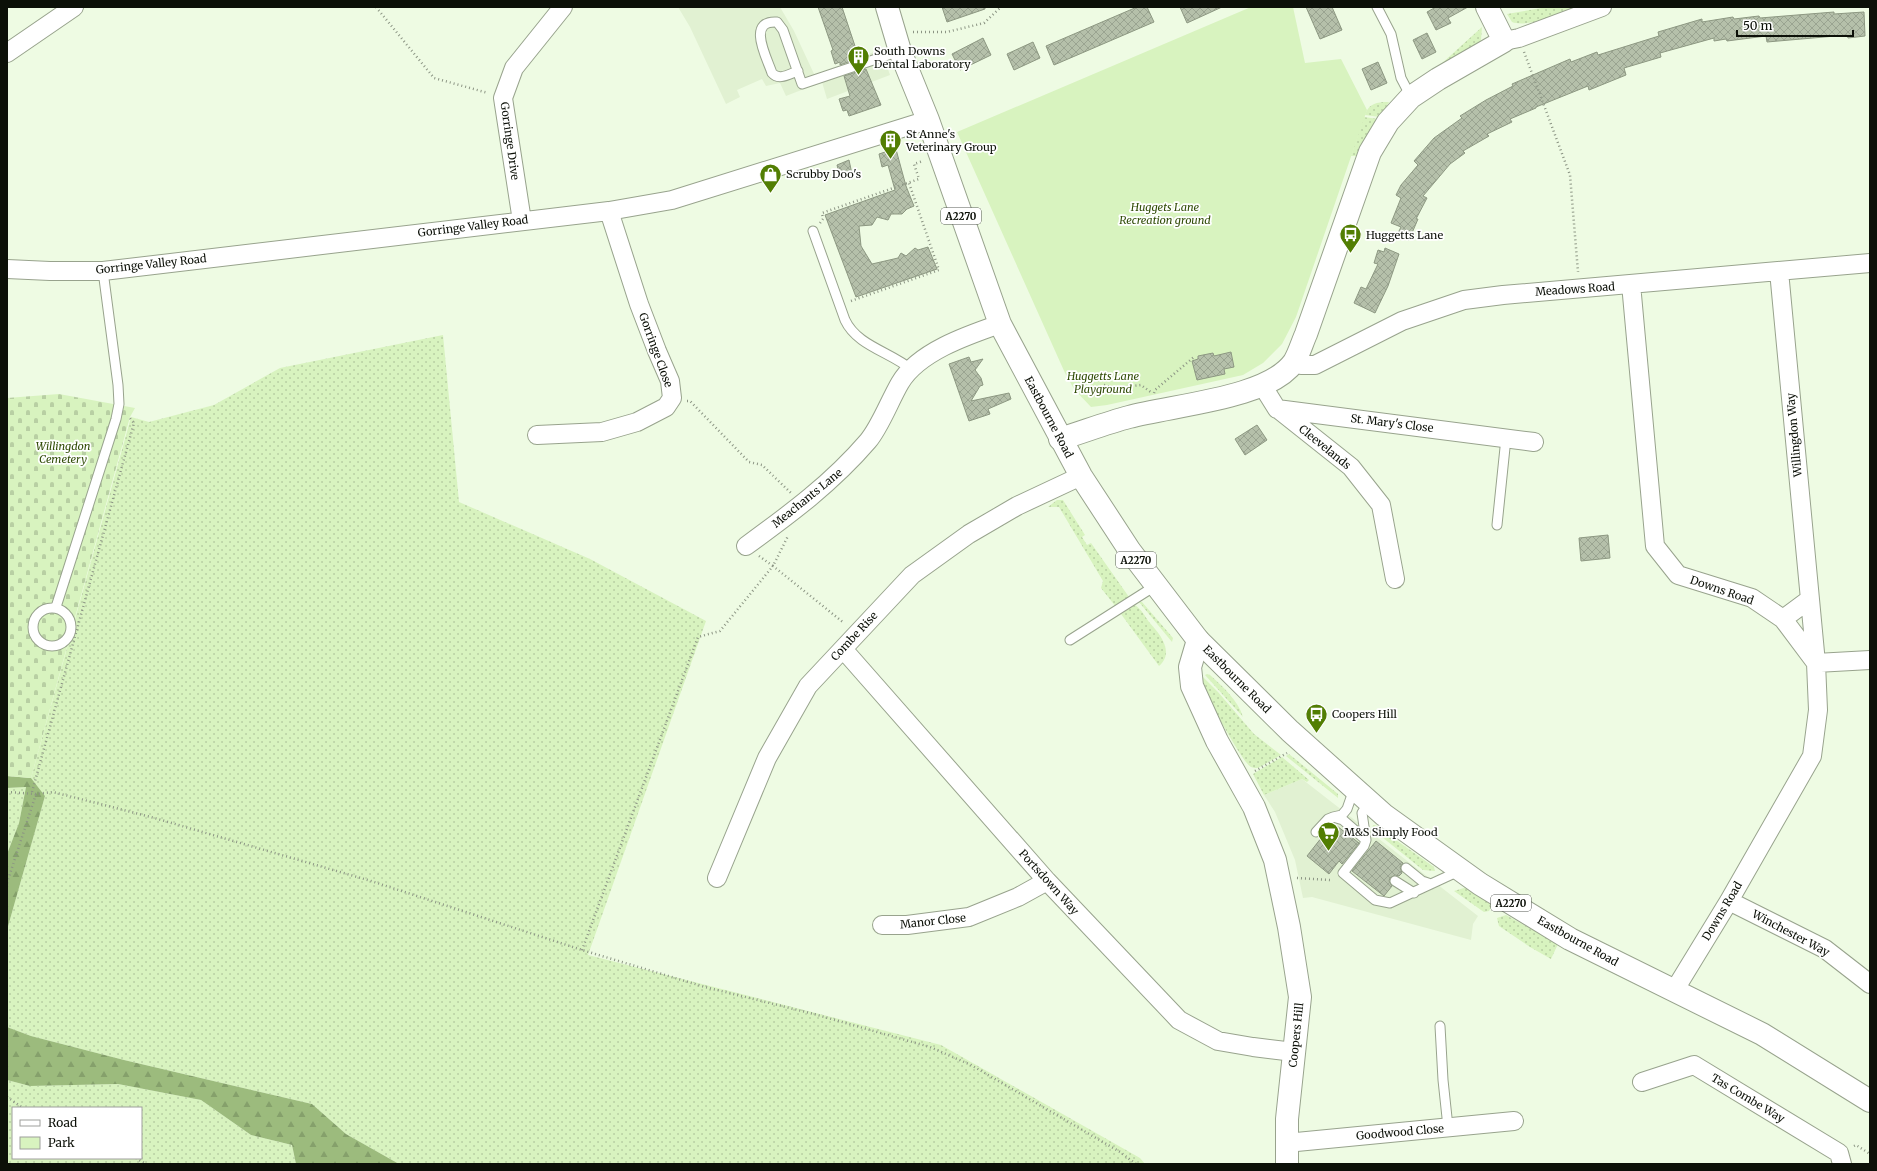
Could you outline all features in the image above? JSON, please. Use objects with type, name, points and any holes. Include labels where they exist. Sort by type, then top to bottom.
[{"type":"main road","name":"Eastbourne Road","points":[[887,7],[898,42],[928,120],[1000,324],[1081,476],[1130,551],[1155,586],[1198,640],[1303,743],[1362,796],[1384,815],[1461,870],[1570,940],[1762,1034],[1870,1101]]},
{"type":"main road","points":[[1060,439],[1129,417],[1238,394],[1262,385],[1279,375],[1294,362],[1306,334],[1370,152],[1388,122],[1411,97],[1438,79],[1511,40],[1487,7]]},
{"type":"main road","name":"Coopers Hill","points":[[1198,640],[1190,667],[1192,686],[1217,741],[1254,807],[1274,860],[1290,927],[1300,996],[1286,1143],[1287,1164]]},
{"type":"street","points":[[8,48],[74,7]]},
{"type":"street","name":"Gorringe Drive","points":[[522,220],[503,98],[514,68],[563,7]]},
{"type":"street","points":[[1511,40],[1602,7]]},
{"type":"street","name":"Gorringe Valley Road","points":[[7,269],[103,271],[522,220],[609,211],[679,198],[928,120]]},
{"type":"street","name":"Gorringe Close","points":[[538,435],[602,432],[637,422],[666,407],[672,398],[670,382],[656,351],[639,304],[609,211]]},
{"type":"street","name":"Meadows Road","points":[[1294,362],[1302,365],[1315,365],[1402,321],[1464,300],[1579,288],[1870,263]]},
{"type":"street","name":"Willingdon Way","points":[[1779,271],[1816,663]]},
{"type":"street","name":"Downs Road","points":[[1631,284],[1655,546],[1678,575],[1752,598],[1782,619],[1816,663],[1818,710],[1812,756],[1729,901],[1674,991]]},
{"type":"street","name":"Meachants Lane","points":[[746,546],[802,505],[845,467],[869,440],[901,381],[912,370],[931,354],[946,345],[970,334],[1000,324]]},
{"type":"street","points":[[1262,385],[1277,409]]},
{"type":"street","name":"St. Mary's Close","points":[[1277,409],[1534,442]]},
{"type":"street","name":"Cleevelands","points":[[1277,409],[1351,466],[1381,505],[1395,579]]},
{"type":"street","name":"Combe Rise","points":[[717,878],[767,758],[808,686],[912,575],[969,534],[1018,506],[1081,476]]},
{"type":"street","points":[[1782,619],[1810,599]]},
{"type":"street","name":"Portsdown Way","points":[[843,649],[1047,881],[1179,1020],[1218,1041],[1294,1052]]},
{"type":"street","points":[[1816,663],[1870,660]]},
{"type":"street","name":"Manor Close","points":[[882,925],[907,925],[969,917],[1018,897],[1047,881]]},
{"type":"street","name":"Winchester Way","points":[[1729,901],[1825,949],[1870,984]]},
{"type":"street","name":"Tas Combe Way","points":[[1642,1082],[1694,1065],[1839,1153],[1842,1164]]},
{"type":"street","name":"Goodwood Close","points":[[1286,1143],[1514,1122]]},
{"type":"lane","points":[[1377,7],[1391,34],[1401,78],[1411,97]]},
{"type":"lane","points":[[798,71],[780,78],[775,77],[772,73],[760,35],[762,26],[770,22],[777,22],[784,30],[798,71],[802,84],[898,42]]},
{"type":"lane","points":[[813,231],[851,332],[912,370]]},
{"type":"lane","points":[[56,607],[116,418],[119,404],[103,271]]},
{"type":"lane","points":[[1497,525],[1506,438]]},
{"type":"lane","points":[[1070,640],[1155,586]]},
{"type":"lane","points":[[56,607],[68,614],[72,628],[67,641],[57,646],[42,644],[36,637],[33,629],[34,619],[43,609],[56,607]]},
{"type":"lane","points":[[1316,832],[1328,819],[1342,815],[1362,796]]},
{"type":"lane","points":[[1362,796],[1362,813],[1368,838],[1362,853],[1343,873],[1375,900],[1390,903],[1461,870]]},
{"type":"lane","points":[[1333,817],[1343,820],[1368,838]]},
{"type":"lane","points":[[1406,868],[1422,881],[1431,884]]},
{"type":"lane","points":[[1395,881],[1414,893]]},
{"type":"lane","points":[[1440,1026],[1443,1080],[1448,1128]]},
{"type":"path","points":[[376,7],[434,78],[503,98]]},
{"type":"path","points":[[898,42],[984,23],[1001,7]]},
{"type":"path","points":[[1511,40],[1570,175],[1579,288]]},
{"type":"path","points":[[813,231],[823,219],[822,213],[916,180]]},
{"type":"path","points":[[840,306],[939,270],[909,183]]},
{"type":"path","points":[[1104,385],[1114,388],[1142,385],[1154,395],[1155,390],[1194,357]]},
{"type":"path","points":[[672,398],[690,402],[750,462],[762,465],[802,505]]},
{"type":"path","points":[[32,792],[54,710],[71,656],[134,423],[119,404]]},
{"type":"path","points":[[582,950],[698,637],[720,631],[773,566],[857,633]]},
{"type":"path","points":[[1239,780],[1303,743]]},
{"type":"path","points":[[7,792],[32,792],[36,794],[53,792],[158,819],[371,881],[582,950],[705,987],[814,1014],[930,1047],[978,1069],[1120,1152],[1136,1164]]},
{"type":"path","points":[[7,883],[36,794]]},
{"type":"path","points":[[1295,878],[1331,880]]},
{"type":"path","points":[[7,1097],[21,1107]]},
{"type":"shaded area","points":[[678,7],[780,7],[794,31],[815,76],[881,49],[890,75],[827,99],[822,82],[786,96],[780,83],[766,86],[762,79],[737,90],[740,97],[726,104],[690,27]]},
{"type":"shaded area","points":[[1302,779],[1478,916],[1473,924],[1471,940],[1312,897],[1303,898],[1295,860],[1275,812],[1264,795]]},
{"type":"green space","name":"Huggets Lane Recreation ground","points":[[1251,7],[1293,7],[1305,63],[1341,59],[1367,110],[1296,317],[1282,344],[1263,363],[1243,375],[1107,405],[1091,407],[1074,389],[1065,373],[957,132]]},
{"type":"green space","points":[[1547,7],[1575,7],[1535,22],[1526,23],[1512,22],[1507,14]]},
{"type":"green space","points":[[1482,27],[1481,40],[1478,44],[1442,68],[1440,65]]},
{"type":"green space","points":[[1389,102],[1380,117],[1365,115],[1372,105]]},
{"type":"green space","points":[[1364,117],[1378,119],[1358,156],[1351,156]]},
{"type":"green space","points":[[443,335],[459,502],[590,559],[706,621],[588,955],[941,1045],[1140,1158],[1145,1164],[399,1164],[346,1134],[312,1104],[124,1060],[31,1036],[7,1027],[7,930],[45,796],[31,778],[131,417],[149,422],[214,405],[280,368]]},
{"type":"green space","name":"Willingdon Cemetery","points":[[59,394],[135,408],[130,417],[31,778],[7,776],[7,398]]},
{"type":"green space","points":[[1057,500],[1063,500],[1085,535],[1082,537],[1087,545],[1091,543],[1129,597],[1116,607],[1101,588],[1103,581],[1059,507],[1048,507]]},
{"type":"green space","points":[[1139,602],[1142,602],[1173,638],[1172,642]]},
{"type":"green space","points":[[1135,605],[1164,643],[1166,655],[1164,661],[1159,666],[1121,614]]},
{"type":"green space","points":[[1205,675],[1210,675],[1230,694],[1238,705],[1243,717]]},
{"type":"green space","points":[[1203,677],[1254,734],[1281,755],[1258,768],[1251,767],[1246,762],[1225,729],[1202,685],[1201,679]]},
{"type":"green space","points":[[1289,754],[1338,794],[1338,798],[1286,756]]},
{"type":"green space","points":[[1282,757],[1309,780],[1307,782],[1302,779],[1264,795],[1253,774]]},
{"type":"green space","points":[[7,776],[31,778],[45,796],[7,930],[7,854],[19,823],[26,787],[7,788]]},
{"type":"green space","points":[[26,787],[19,823],[7,854],[7,788]]},
{"type":"green space","points":[[1373,825],[1434,867],[1435,871],[1423,870],[1372,829]]},
{"type":"green space","points":[[1467,887],[1489,902],[1491,907],[1489,911],[1484,912],[1454,891]]},
{"type":"green space","points":[[1506,915],[1558,944],[1551,959],[1499,926],[1497,918]]},
{"type":"green space","points":[[7,1027],[31,1036],[124,1060],[312,1104],[346,1134],[399,1164],[296,1164],[292,1145],[251,1135],[201,1100],[118,1084],[30,1086],[7,1080]]},
{"type":"green space","points":[[7,1080],[30,1086],[118,1084],[201,1100],[251,1135],[292,1145],[296,1164],[7,1164]]},
{"type":"building","points":[[818,7],[842,7],[859,58],[840,65],[840,62],[835,64],[831,51],[833,50]]},
{"type":"building","points":[[942,7],[985,7],[985,9],[947,22]]},
{"type":"building","points":[[1137,7],[1147,7],[1154,22],[1054,65],[1046,46]]},
{"type":"building","points":[[1180,7],[1222,7],[1187,23]]},
{"type":"building","points":[[1306,7],[1332,7],[1342,30],[1320,39]]},
{"type":"building","points":[[1436,7],[1468,7],[1448,18],[1451,23],[1436,30],[1427,12]]},
{"type":"building","points":[[1834,12],[1834,14],[1864,12],[1865,36],[1848,38],[1847,35],[1767,42],[1766,36],[1727,41],[1726,39],[1714,41],[1714,38],[1660,53],[1661,57],[1624,68],[1626,75],[1589,90],[1588,86],[1510,119],[1512,122],[1487,134],[1489,136],[1463,151],[1465,153],[1450,164],[1423,196],[1427,198],[1416,219],[1418,219],[1409,240],[1397,235],[1401,227],[1391,223],[1401,198],[1396,195],[1401,185],[1418,165],[1414,161],[1434,138],[1462,118],[1460,116],[1513,86],[1512,84],[1570,59],[1571,62],[1597,52],[1598,55],[1659,36],[1658,32],[1702,19],[1702,22],[1733,17],[1734,19],[1759,16],[1760,18]]},
{"type":"building","points":[[1427,33],[1436,52],[1422,59],[1413,40]]},
{"type":"building","points":[[983,38],[991,55],[960,70],[952,54]]},
{"type":"building","points":[[1033,42],[1040,58],[1014,70],[1007,54]]},
{"type":"building","points":[[1378,62],[1387,83],[1371,90],[1362,69]]},
{"type":"building","points":[[866,69],[881,105],[849,116],[847,110],[843,111],[839,99],[850,96],[844,76]]},
{"type":"building","points":[[894,142],[906,186],[914,206],[907,209],[902,214],[891,214],[888,220],[877,217],[872,225],[859,226],[861,246],[872,264],[898,258],[901,253],[906,256],[915,248],[918,250],[928,247],[937,269],[856,297],[825,215],[895,190],[888,165],[882,167],[879,154],[885,152],[883,145]]},
{"type":"building","points":[[849,160],[852,174],[840,177],[837,165]]},
{"type":"building","points":[[1385,248],[1399,254],[1388,286],[1375,313],[1354,303],[1361,287],[1366,289],[1378,264],[1374,263],[1378,250],[1384,252]]},
{"type":"building","points":[[1231,352],[1234,367],[1224,369],[1225,374],[1197,380],[1192,361],[1198,359],[1198,356],[1213,353],[1214,356]]},
{"type":"building","points":[[969,357],[971,362],[983,359],[975,370],[981,378],[983,385],[980,386],[971,401],[1009,393],[1011,399],[988,409],[990,414],[969,421],[949,364]]},
{"type":"building","points":[[1257,425],[1267,440],[1245,455],[1235,439]]},
{"type":"building","points":[[1608,535],[1610,558],[1581,561],[1579,538]]},
{"type":"building","name":"M&S Simply Food","points":[[1333,823],[1359,843],[1342,864],[1339,861],[1329,874],[1307,856]]},
{"type":"building","points":[[1376,841],[1403,863],[1400,867],[1402,873],[1399,876],[1395,875],[1390,878],[1389,881],[1392,886],[1384,896],[1352,871]]},
{"type":"place","name":"South Downs Dental Laboratory","points":[[858,76]]},
{"type":"place","name":"St Anne's Veterinary Group","points":[[890,160]]},
{"type":"place","name":"Scrubby Doo's","points":[[771,194]]},
{"type":"place","name":"Huggetts Lane","points":[[1350,254]]},
{"type":"place","name":"Coopers Hill","points":[[1317,734]]},
{"type":"place","name":"M&S Simply Food","points":[[1329,852]]},
{"type":"park label","name":"Huggetts Lane Playground","points":[[1103,382]]}]
